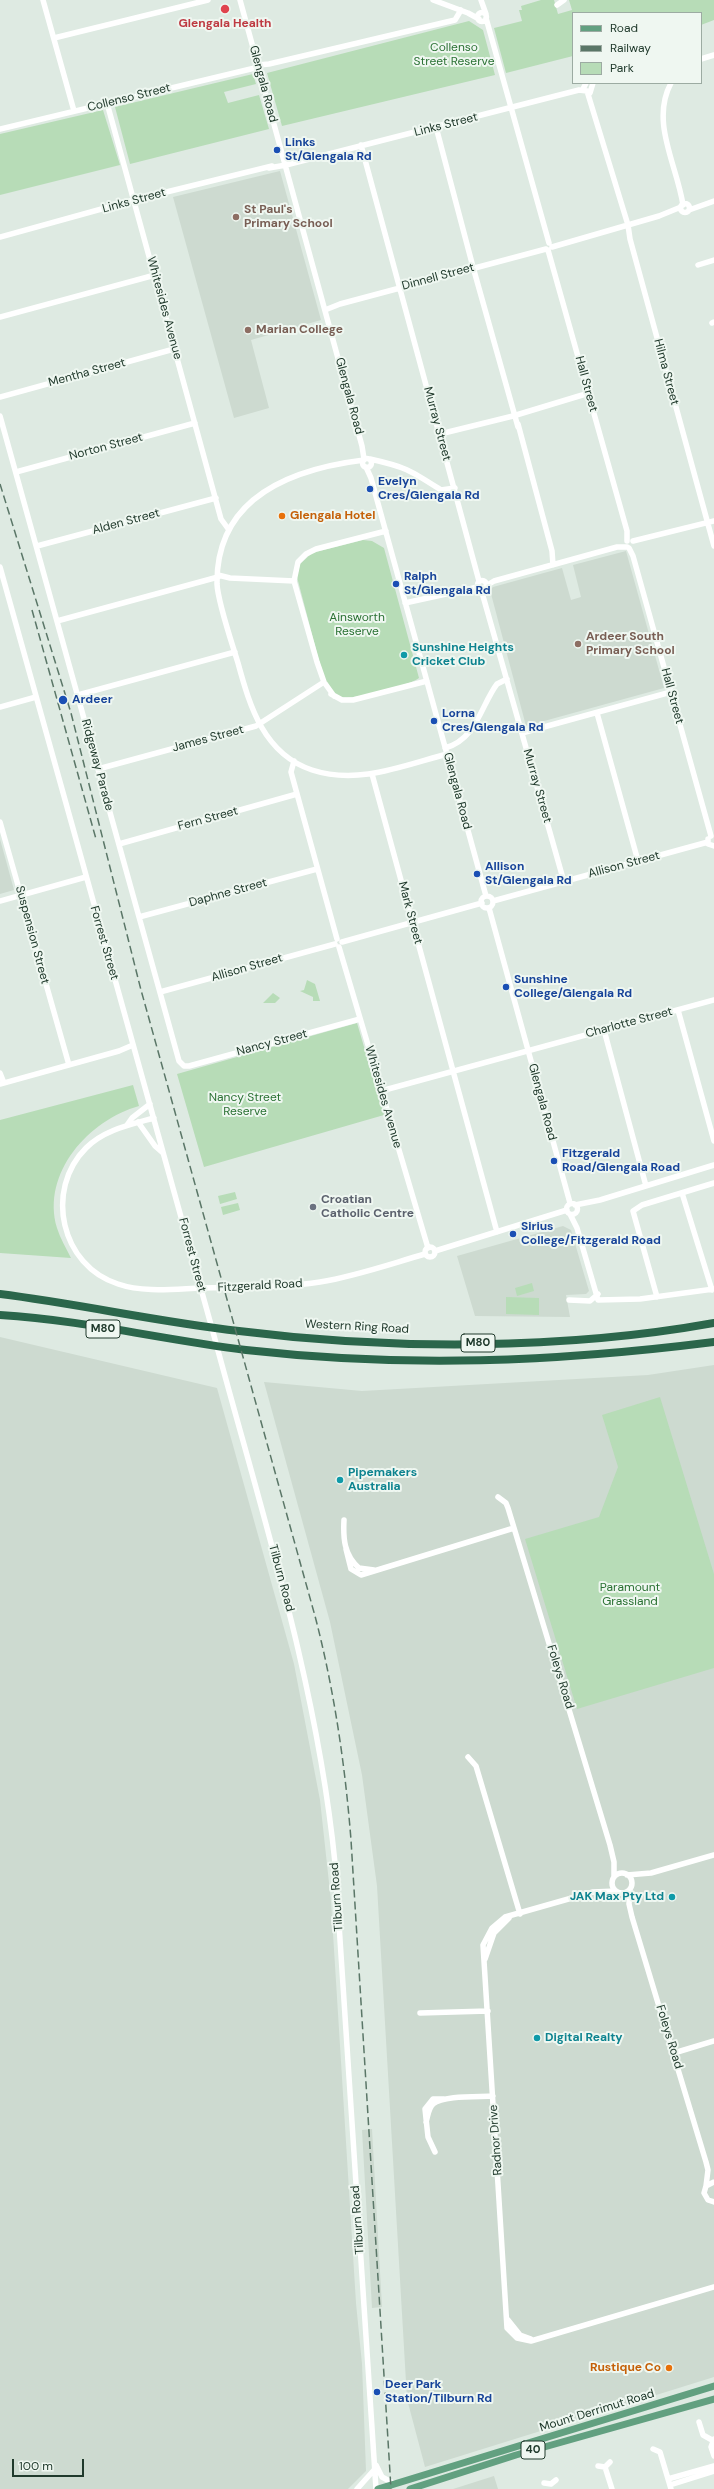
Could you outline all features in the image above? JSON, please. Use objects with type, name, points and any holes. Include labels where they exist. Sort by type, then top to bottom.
[{"type":"highway","name":"Western Ring Road","points":[[0,1294],[241,1332],[357,1341],[508,1343],[638,1334],[714,1323]]},
{"type":"highway","name":"M80","points":[[0,1315],[247,1350],[403,1361],[510,1361],[619,1354],[714,1342]]},
{"type":"main road","points":[[655,2405],[683,2392],[714,2382]]},
{"type":"main road","name":"Mount Derrimut Road","points":[[395,2484],[714,2386]]},
{"type":"main road","name":"Mount Derrimut Road","points":[[410,2489],[714,2399]]},
{"type":"main road","points":[[468,2462],[470,2470]]},
{"type":"main road","name":"40","points":[[377,2489],[395,2484]]},
{"type":"street","points":[[43,0],[74,111]]},
{"type":"street","points":[[54,38],[208,0]]},
{"type":"street","name":"Glengala Road","points":[[240,0],[486,896]]},
{"type":"street","points":[[433,0],[470,14],[482,16],[481,1]]},
{"type":"street","points":[[557,5],[562,0]]},
{"type":"street","name":"Collenso Street","points":[[0,129],[456,19],[460,10]]},
{"type":"street","name":"Hall Street","points":[[482,16],[489,32],[626,531],[712,836]]},
{"type":"street","points":[[702,59],[714,55]]},
{"type":"street","points":[[670,84],[664,97],[662,121],[685,207]]},
{"type":"street","name":"Links Street","points":[[0,237],[134,200],[510,109],[586,89]]},
{"type":"street","name":"Hilma Street","points":[[586,89],[622,210],[703,506],[710,522],[714,546]]},
{"type":"street","name":"Whitesides Avenue","points":[[108,103],[220,513],[224,521],[231,527]]},
{"type":"street","points":[[436,127],[556,564]]},
{"type":"street","name":"Murray Street","points":[[361,145],[564,882]]},
{"type":"street","name":"Dinnell Street","points":[[325,308],[548,247],[685,207],[714,201]]},
{"type":"street","points":[[698,265],[714,260]]},
{"type":"street","points":[[0,317],[155,275]]},
{"type":"street","name":"Mentha Street","points":[[0,397],[174,349]]},
{"type":"street","points":[[441,436],[589,395]]},
{"type":"street","name":"Ridgeway Parade","points":[[0,416],[58,620],[179,1061],[184,1066]]},
{"type":"street","name":"Norton Street","points":[[16,472],[195,423]]},
{"type":"street","points":[[455,488],[441,490],[412,471],[382,461],[351,461],[297,475],[272,485],[249,503],[231,527],[222,549],[218,578],[235,652],[249,703],[259,725],[276,746],[294,761],[310,769],[337,776],[372,774],[446,751],[471,729],[486,707],[495,686],[508,681]]},
{"type":"street","name":"Alden Street","points":[[37,546],[216,498]]},
{"type":"street","points":[[406,605],[710,522]]},
{"type":"street","points":[[386,531],[316,549],[306,554],[298,562],[294,580],[322,683],[334,696],[342,700],[353,700],[427,680]]},
{"type":"street","name":"Forrest Street","points":[[0,567],[209,1318]]},
{"type":"street","points":[[58,620],[204,580],[230,578],[294,580]]},
{"type":"street","points":[[78,695],[235,652]]},
{"type":"street","name":"James Street","points":[[98,769],[259,725],[322,683]]},
{"type":"street","points":[[522,733],[671,692]]},
{"type":"street","points":[[0,707],[36,697]]},
{"type":"street","points":[[597,713],[638,861]]},
{"type":"street","name":"Whitesides Avenue","points":[[294,761],[291,772],[317,869],[428,1248]]},
{"type":"street","name":"Mark Street","points":[[372,774],[497,1232]]},
{"type":"street","name":"Fern Street","points":[[119,844],[297,794]]},
{"type":"street","name":"Suspension Street","points":[[0,822],[68,1065]]},
{"type":"street","points":[[712,836],[708,842],[714,847]]},
{"type":"street","name":"Allison Street","points":[[493,900],[708,842]]},
{"type":"street","name":"Daphne Street","points":[[139,917],[317,869]]},
{"type":"street","points":[[0,901],[86,877]]},
{"type":"street","points":[[486,896],[493,900],[492,905],[489,908],[482,903],[486,896]]},
{"type":"street","name":"Allison Street","points":[[160,992],[482,903]]},
{"type":"street","name":"Glengala Road","points":[[489,908],[528,1051],[573,1204],[572,1212],[596,1295]]},
{"type":"street","name":"Charlotte Street","points":[[382,1091],[714,1000]]},
{"type":"street","points":[[678,1010],[714,1141]]},
{"type":"street","name":"Nancy Street","points":[[184,1066],[360,1019]]},
{"type":"street","points":[[604,1030],[646,1186]]},
{"type":"street","points":[[0,1073],[2,1083],[134,1047]]},
{"type":"street","points":[[127,1125],[132,1118],[150,1104]]},
{"type":"street","name":"Fitzgerald Road","points":[[154,1118],[127,1125],[96,1140],[71,1167],[63,1191],[62,1205],[66,1232],[80,1257],[90,1268],[117,1284],[147,1290],[320,1282],[425,1254]]},
{"type":"street","points":[[138,1122],[155,1146],[164,1153]]},
{"type":"street","points":[[435,1251],[432,1260],[425,1254],[428,1248],[435,1251],[497,1232],[572,1212],[600,1200],[714,1166]]},
{"type":"street","points":[[657,1297],[633,1211],[642,1205],[714,1183]]},
{"type":"street","points":[[569,1300],[586,1300],[596,1295],[610,1300],[657,1297],[713,1290],[682,1193]]},
{"type":"street","points":[[572,1212],[573,1204],[600,1200]]},
{"type":"street","name":"Tilburn Road","points":[[209,1318],[301,1658],[311,1700],[331,1823],[374,2469],[377,2489]]},
{"type":"street","name":"Foleys Road","points":[[498,1496],[506,1503],[514,1528],[614,1862],[613,1879]]},
{"type":"street","points":[[344,1520],[342,1533],[346,1549],[358,1568],[374,1570],[514,1528]]},
{"type":"street","points":[[468,1757],[473,1760],[476,1766],[520,1914]]},
{"type":"street","points":[[643,1875],[631,1888],[618,1892],[612,1886],[613,1879],[625,1874],[643,1875],[714,1855]]},
{"type":"street","name":"Foleys Road","points":[[614,1862],[625,1874]]},
{"type":"street","points":[[625,1874],[631,1879],[631,1888]]},
{"type":"street","name":"Radnor Drive","points":[[601,1890],[613,1879]]},
{"type":"street","name":"Foleys Road","points":[[631,1888],[629,1904],[708,2170],[714,2179]]},
{"type":"street","name":"Radnor Drive","points":[[618,1892],[601,1890],[511,1917],[494,1933],[485,1960],[508,2320],[507,2328],[517,2338],[523,2341],[535,2340],[714,2286]]},
{"type":"street","name":"Foleys Road","points":[[618,1892],[629,1904]]},
{"type":"street","points":[[420,2013],[488,2011]]},
{"type":"street","points":[[674,2053],[714,2041]]},
{"type":"street","points":[[435,2152],[428,2138],[426,2122],[431,2106],[447,2099],[493,2096]]},
{"type":"street","name":"Foleys Road","points":[[706,2186],[708,2170]]},
{"type":"street","points":[[713,2203],[705,2197],[706,2186],[714,2182]]},
{"type":"street","points":[[699,2422],[703,2436],[713,2439],[714,2456]]},
{"type":"street","points":[[653,2448],[660,2452],[670,2484]]},
{"type":"street","points":[[374,2459],[382,2477],[395,2484]]},
{"type":"street","points":[[605,2467],[610,2462]]},
{"type":"street","points":[[598,2466],[605,2467]]},
{"type":"street","points":[[670,2484],[714,2466]]},
{"type":"street","points":[[605,2467],[612,2489]]},
{"type":"street","points":[[357,2489],[374,2469]]},
{"type":"street","points":[[670,2484],[714,2471]]},
{"type":"street","points":[[544,2483],[553,2484]]},
{"type":"shaded area","name":"Marian College","points":[[280,171],[321,320],[251,340],[269,408],[234,418],[173,197]]},
{"type":"shaded area","name":"Ardeer South Primary School","points":[[626,551],[664,688],[526,726],[490,590],[493,587],[562,568],[571,600],[581,597],[573,565]]},
{"type":"shaded area","points":[[0,839],[14,890],[0,894]]},
{"type":"shaded area","points":[[563,1226],[571,1230],[589,1291],[586,1294],[566,1295],[570,1317],[475,1316],[457,1256]]},
{"type":"shaded area","points":[[0,1337],[217,1388],[294,1664],[320,1800],[331,1901],[356,2303],[362,2364],[366,2471],[348,2489],[0,2489]]},
{"type":"shaded area","points":[[714,1365],[714,2377],[425,2467],[407,2399],[377,1886],[362,1775],[330,1622],[264,1382],[362,1391],[648,1375]]},
{"type":"shaded area","points":[[372,2129],[382,2307],[372,2308],[362,2130]]},
{"type":"shaded area","points":[[494,2476],[498,2489],[453,2489]]},
{"type":"green space","points":[[541,0],[554,0],[558,14],[572,10],[569,0],[714,0],[714,20],[702,25],[702,12],[572,12],[572,56],[506,73],[494,28],[522,21],[519,10],[522,10],[521,6]]},
{"type":"green space","name":"Collenso Street Reserve","points":[[469,21],[483,30],[495,75],[282,126],[267,73]]},
{"type":"green space","points":[[253,74],[256,84],[224,92],[228,103],[259,95],[269,129],[130,164],[115,107]]},
{"type":"green space","points":[[103,110],[120,165],[0,195],[0,134]]},
{"type":"green space","name":"Ainsworth Reserve","points":[[363,540],[372,541],[384,548],[419,678],[404,685],[381,692],[341,697],[333,692],[324,680],[297,577],[300,564],[312,553]]},
{"type":"green space","points":[[307,980],[315,984],[320,1001],[313,1001],[313,997],[300,991],[304,990]]},
{"type":"green space","points":[[273,993],[280,998],[275,1003],[263,1003]]},
{"type":"green space","name":"Nancy Street Reserve","points":[[357,1023],[384,1115],[204,1167],[177,1074]]},
{"type":"green space","points":[[133,1085],[139,1106],[120,1113],[103,1123],[87,1136],[73,1152],[63,1169],[56,1188],[54,1208],[57,1228],[71,1258],[0,1253],[0,1120]]},
{"type":"green space","points":[[235,1192],[237,1199],[220,1204],[218,1196]]},
{"type":"green space","points":[[238,1203],[240,1210],[223,1215],[221,1207]]},
{"type":"green space","points":[[532,1283],[534,1291],[517,1296],[515,1288]]},
{"type":"green space","points":[[506,1297],[539,1298],[539,1315],[506,1314]]},
{"type":"green space","name":"Paramount Grassland","points":[[660,1397],[714,1574],[714,1668],[577,1709],[525,1539],[599,1517],[618,1467],[602,1415]]},
{"type":"railway","points":[[0,484],[71,713],[141,990],[315,1616],[328,1671],[346,1783],[351,1840],[391,2489]]},
{"type":"railway","points":[[32,610],[96,839]]},
{"type":"place","name":"Glengala Health","points":[[225,9]]},
{"type":"place","name":"Links St/Glengala Rd","points":[[277,150]]},
{"type":"place","name":"St Paul's Primary School","points":[[236,217]]},
{"type":"place","name":"Marian College","points":[[248,330]]},
{"type":"place","name":"Evelyn Cres/Glengala Rd","points":[[370,489]]},
{"type":"place","name":"Glengala Hotel","points":[[282,516]]},
{"type":"place","name":"Ralph St/Glengala Rd","points":[[396,584]]},
{"type":"place","name":"Ardeer South Primary School","points":[[578,644]]},
{"type":"place","name":"Sunshine Heights Cricket Club","points":[[404,655]]},
{"type":"place","name":"Ardeer","points":[[63,700]]},
{"type":"place","name":"Lorna Cres/Glengala Rd","points":[[434,721]]},
{"type":"place","name":"Allison St/Glengala Rd","points":[[477,874]]},
{"type":"place","name":"Sunshine College/Glengala Rd","points":[[506,987]]},
{"type":"place","name":"Fitzgerald Road/Glengala Road","points":[[554,1161]]},
{"type":"place","name":"Croatian Catholic Centre","points":[[313,1207]]},
{"type":"place","name":"Sirius College/Fitzgerald Road","points":[[513,1234]]},
{"type":"place","name":"Pipemakers Australia","points":[[340,1480]]},
{"type":"place","name":"JAK Max Pty Ltd","points":[[672,1897]]},
{"type":"place","name":"Digital Realty","points":[[537,2038]]},
{"type":"place","name":"Rustique Co","points":[[669,2368]]},
{"type":"place","name":"Deer Park Station/Tilburn Rd","points":[[377,2392]]}]
